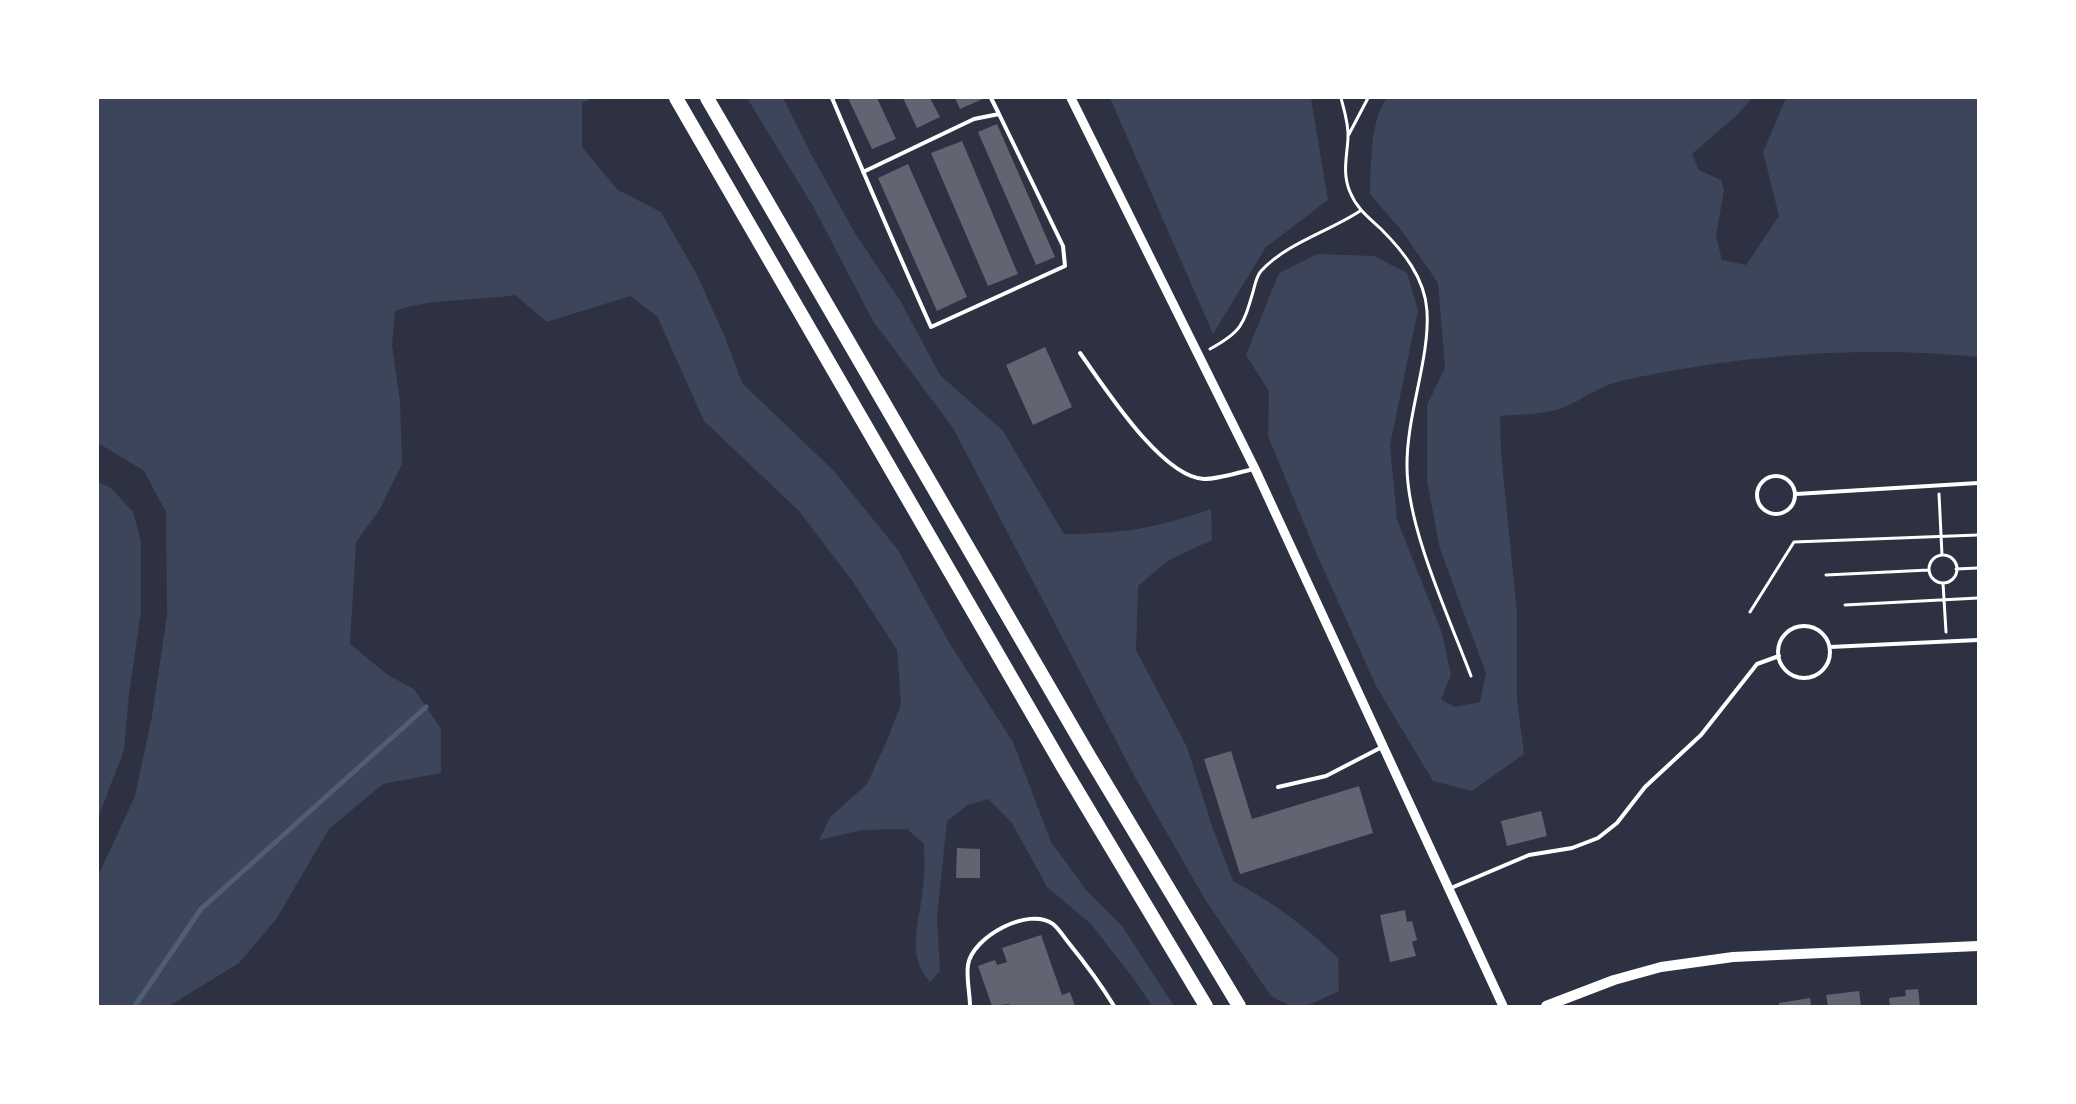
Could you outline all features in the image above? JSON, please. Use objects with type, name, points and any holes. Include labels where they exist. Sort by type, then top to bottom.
[{"type":"highway","points":[[676,98],[1075,788],[1206,1006]]},
{"type":"highway","points":[[707,98],[1095,766],[1239,1006]]},
{"type":"main road","points":[[1546,1006],[1614,980],[1662,967],[1733,957],[1978,946]]},
{"type":"street","points":[[1071,98],[1255,469],[1503,1006]]},
{"type":"lane","points":[[832,98],[931,327],[1065,266],[1063,246],[991,98]]},
{"type":"lane","points":[[863,172],[974,119],[999,114]]},
{"type":"lane","points":[[1080,353],[1138,434],[1185,475],[1205,479],[1255,469]]},
{"type":"lane","points":[[1775,475],[1790,480],[1796,494],[1791,508],[1778,514],[1763,509],[1757,496],[1762,482],[1775,475]]},
{"type":"lane","points":[[1796,494],[1978,483]]},
{"type":"lane","points":[[1800,626],[1820,630],[1830,647],[1826,667],[1808,677],[1789,673],[1782,665],[1779,656],[1783,636],[1800,626]]},
{"type":"lane","points":[[1830,647],[1978,640]]},
{"type":"lane","points":[[1448,889],[1529,855],[1572,848],[1598,838],[1617,823],[1645,787],[1701,735],[1757,664],[1779,656]]},
{"type":"lane","points":[[1278,787],[1326,776],[1383,747]]},
{"type":"lane","points":[[970,1006],[968,965],[974,949],[980,942],[1019,919],[1036,919],[1053,923],[1098,979],[1114,1006]]},
{"type":"path","points":[[1341,98],[1348,136],[1344,166],[1349,190],[1360,211],[1405,254],[1423,292],[1427,310],[1425,337],[1408,429],[1407,469],[1411,506],[1471,676]]},
{"type":"path","points":[[1348,136],[1368,98]]},
{"type":"path","points":[[1200,355],[1234,336],[1245,318],[1259,274],[1278,254],[1340,224],[1360,211]]},
{"type":"path","points":[[1938,485],[1942,555]]},
{"type":"path","points":[[1750,612],[1794,542],[1978,535]]},
{"type":"path","points":[[1929,570],[1935,580],[1943,583],[1951,580],[1956,569],[1954,561],[1942,555]]},
{"type":"path","points":[[1929,570],[1934,559],[1942,555]]},
{"type":"path","points":[[1956,569],[1978,568]]},
{"type":"path","points":[[1826,575],[1929,570]]},
{"type":"path","points":[[1943,583],[1946,642]]},
{"type":"path","points":[[1845,605],[1978,598]]},
{"type":"shaded area","points":[[98,98],[593,98],[582,103],[582,147],[618,190],[661,212],[697,275],[725,337],[742,383],[834,471],[898,550],[948,641],[1013,742],[1051,842],[1087,891],[1122,926],[1174,1006],[1152,1006],[1091,924],[1047,887],[1012,823],[988,799],[968,805],[947,821],[937,919],[940,971],[930,982],[922,971],[916,949],[917,925],[924,882],[924,844],[907,829],[862,830],[819,840],[830,817],[867,784],[888,738],[901,704],[897,650],[853,582],[799,511],[704,421],[657,316],[630,296],[547,322],[515,295],[423,304],[395,311],[392,345],[400,401],[402,464],[380,509],[356,542],[350,644],[388,675],[414,689],[441,729],[441,773],[383,784],[329,829],[277,918],[239,963],[169,1006],[98,1006],[98,876],[135,796],[152,716],[167,615],[166,512],[144,471],[98,443]]},
{"type":"shaded area","points":[[747,98],[783,98],[855,233],[901,302],[940,375],[1003,431],[1064,534],[1139,529],[1211,509],[1212,540],[1169,560],[1138,586],[1136,650],[1187,747],[1212,826],[1233,881],[1288,916],[1338,958],[1339,991],[1307,1006],[1291,1006],[1271,996],[1206,901],[1136,779],[953,428],[873,321],[814,208]]},
{"type":"shaded area","points":[[1110,98],[1311,98],[1328,200],[1266,247],[1213,334]]},
{"type":"shaded area","points":[[1387,98],[1752,98],[1737,115],[1692,154],[1699,170],[1721,180],[1724,190],[1716,236],[1722,260],[1746,265],[1779,216],[1763,152],[1786,98],[1978,98],[1978,357],[1845,352],[1712,364],[1625,380],[1606,386],[1552,411],[1500,416],[1501,452],[1517,612],[1517,700],[1524,754],[1472,791],[1433,781],[1376,686],[1314,548],[1268,436],[1269,391],[1246,355],[1279,273],[1317,254],[1374,256],[1407,273],[1418,310],[1390,445],[1397,520],[1442,633],[1451,675],[1441,699],[1454,707],[1480,702],[1486,673],[1440,549],[1427,481],[1427,405],[1445,368],[1438,283],[1401,230],[1370,194],[1374,130],[1381,107]]},
{"type":"shaded area","points":[[98,482],[111,488],[133,512],[141,541],[141,612],[129,694],[124,750],[98,818]]},
{"type":"building","points":[[848,98],[877,98],[896,139],[872,149]]},
{"type":"building","points":[[903,98],[930,98],[940,117],[917,128]]},
{"type":"building","points":[[955,98],[985,98],[960,109]]},
{"type":"building","points":[[997,124],[1055,257],[1036,265],[978,132]]},
{"type":"building","points":[[962,141],[1018,274],[988,286],[931,153]]},
{"type":"building","points":[[908,164],[967,297],[937,311],[878,178]]},
{"type":"building","points":[[1045,347],[1072,407],[1033,425],[1006,365]]},
{"type":"building","points":[[1231,751],[1252,819],[1359,786],[1373,833],[1240,874],[1204,759]]},
{"type":"building","points":[[1541,811],[1547,836],[1507,846],[1501,821]]},
{"type":"building","points":[[957,848],[980,849],[980,878],[956,878]]},
{"type":"building","points":[[1405,910],[1407,922],[1412,921],[1417,940],[1412,942],[1416,956],[1390,962],[1380,915]]},
{"type":"building","points":[[1041,935],[1062,995],[1070,992],[1075,1006],[1010,1006],[1009,1004],[992,1006],[978,966],[995,960],[997,965],[1007,962],[1002,948]]},
{"type":"building","points":[[1918,989],[1920,1006],[1890,1006],[1889,998],[1906,996],[1905,990]]},
{"type":"building","points":[[1859,991],[1861,1006],[1828,1006],[1826,995]]},
{"type":"building","points":[[1810,998],[1811,1006],[1779,1006],[1779,1003]]},
{"type":"waterway","points":[[135,1006],[201,909],[426,707]]}]
